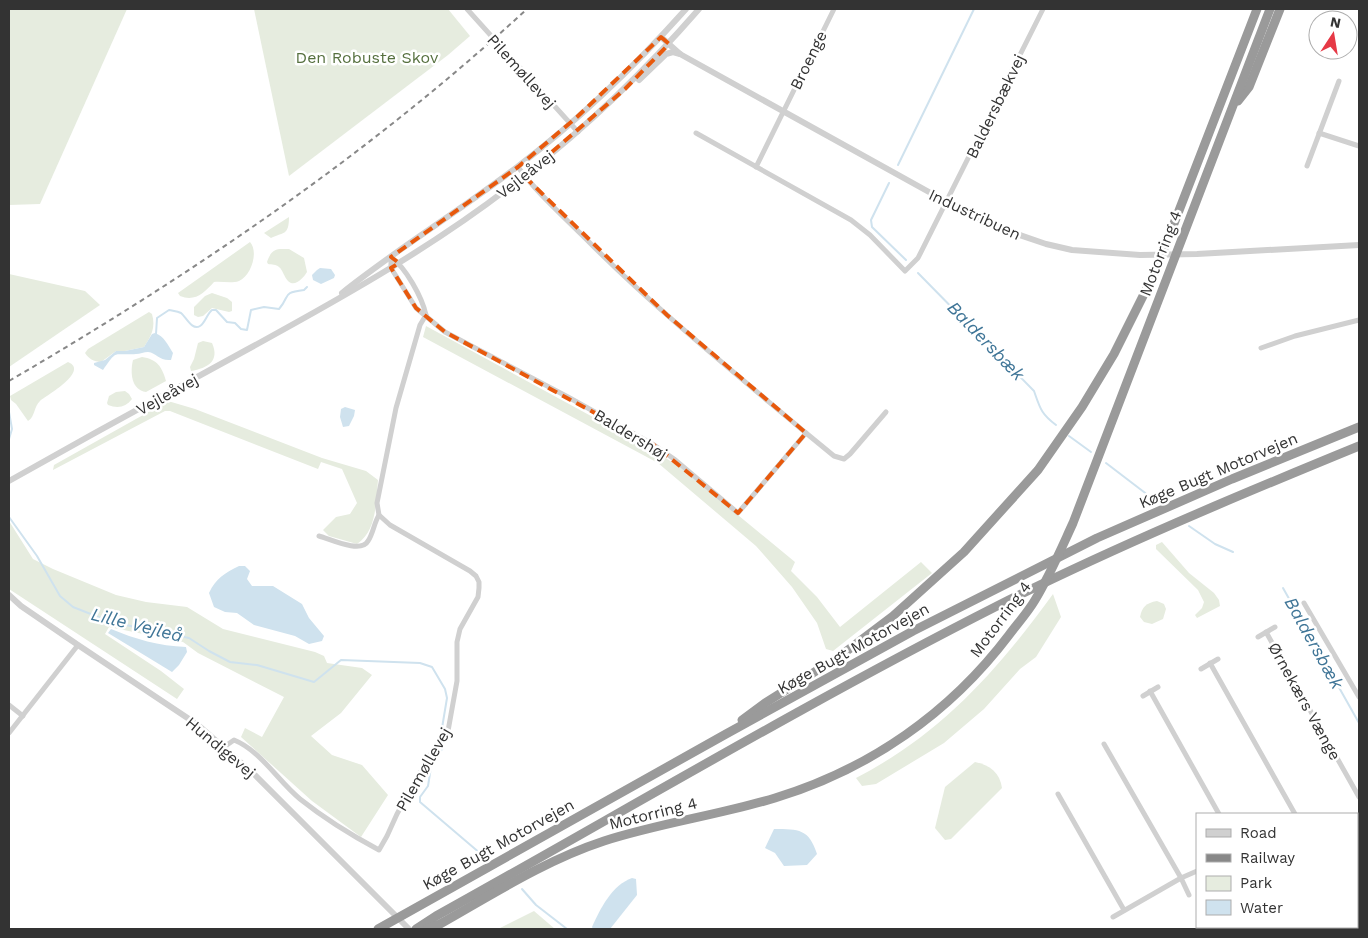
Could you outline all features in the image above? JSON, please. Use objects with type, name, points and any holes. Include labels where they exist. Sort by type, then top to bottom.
[{"type":"highway","points":[[1251,9],[1251,23]]},
{"type":"highway","name":"Motorring 4","points":[[726,734],[765,703],[840,656],[893,616],[964,552],[1038,470],[1082,407],[1114,354],[1156,270],[1257,9]]},
{"type":"highway","name":"Motorring 4","points":[[427,929],[440,924],[527,875],[569,854],[669,823],[776,798],[844,772],[912,732],[953,698],[991,658],[1034,602],[1074,523],[1270,9]]},
{"type":"highway","points":[[1231,111],[1249,87],[1280,9]]},
{"type":"highway","name":"Køge Bugt Motorvejen","points":[[378,929],[913,631],[1097,538],[1232,479],[1359,428]]},
{"type":"highway","name":"Køge Bugt Motorvejen","points":[[416,929],[703,765],[999,605],[1116,549],[1359,446]]},
{"type":"street","name":"Pilemøllevej","points":[[467,9],[578,132]]},
{"type":"street","name":"Vejleåvej","points":[[325,306],[367,273],[518,167],[616,82],[686,9]]},
{"type":"street","name":"Vejleåvej","points":[[9,481],[325,306],[391,268],[462,222],[524,176],[578,132],[625,89],[699,9]]},
{"type":"street","name":"Broenge","points":[[756,167],[834,9]]},
{"type":"street","name":"Baldersbækvej","points":[[756,167],[851,220],[870,235],[905,271],[916,261],[1043,9]]},
{"type":"street","name":"Industribuen","points":[[661,37],[680,54],[947,202],[1000,228],[1046,244],[1104,254],[1140,255],[1197,254],[1359,245]]},
{"type":"street","points":[[625,89],[638,82],[666,54],[672,52],[680,54]]},
{"type":"street","points":[[1307,166],[1339,81]]},
{"type":"street","points":[[696,133],[756,167]]},
{"type":"street","points":[[1320,133],[1359,146]]},
{"type":"street","points":[[518,167],[524,176],[605,259],[666,315],[834,456],[844,459],[850,454],[886,412]]},
{"type":"street","points":[[391,257],[391,268]]},
{"type":"street","name":"Baldershøj","points":[[391,257],[399,263],[423,303],[426,315]]},
{"type":"street","name":"Baldershøj","points":[[391,268],[416,308],[445,332],[654,445],[674,459],[738,513],[806,433]]},
{"type":"street","points":[[319,536],[354,547],[364,546],[368,541],[379,515],[377,503],[396,408],[420,325],[426,315]]},
{"type":"street","points":[[1261,348],[1295,336],[1359,320]]},
{"type":"street","name":"Pilemøllevej","points":[[224,747],[234,740],[245,744],[301,800],[344,831],[379,850],[438,742],[448,731],[457,681],[457,642],[460,629],[478,597],[479,582],[470,571],[390,525],[379,515]]},
{"type":"street","name":"Hundigevej","points":[[9,595],[21,606],[198,726],[224,747],[255,775],[409,929]]},
{"type":"street","points":[[1304,603],[1359,697]]},
{"type":"street","name":"Ørnekærs Vænge","points":[[1258,636],[1275,628]]},
{"type":"street","name":"Ørnekærs Vænge","points":[[1266,632],[1359,797]]},
{"type":"street","points":[[9,733],[78,645]]},
{"type":"street","points":[[1201,668],[1218,659]]},
{"type":"street","points":[[1210,664],[1293,813]]},
{"type":"street","points":[[1143,696],[1158,687]]},
{"type":"street","points":[[1150,691],[1218,813]]},
{"type":"street","points":[[9,705],[23,716]]},
{"type":"street","points":[[1104,744],[1189,895]]},
{"type":"street","points":[[1058,794],[1124,910]]},
{"type":"street","points":[[1113,917],[1196,871]]},
{"type":"highlighted area","points":[[661,37],[669,44],[625,89],[524,176],[667,315],[806,433],[738,513],[654,445],[445,332],[416,308],[391,268],[399,263],[391,257],[518,167],[577,117]]},
{"type":"green space","points":[[9,9],[127,9],[40,204],[9,205]]},
{"type":"green space","name":"Den Robuste Skov","points":[[254,9],[448,9],[470,36],[448,55],[289,176]]},
{"type":"green space","points":[[289,217],[288,227],[284,232],[271,238],[264,233]]},
{"type":"green space","points":[[250,242],[253,246],[254,257],[250,269],[243,278],[233,282],[214,282],[203,293],[195,297],[185,298],[180,296],[178,293]]},
{"type":"green space","points":[[289,249],[304,258],[307,272],[296,283],[288,281],[279,267],[267,262],[275,250]]},
{"type":"green space","points":[[9,274],[85,291],[100,305],[9,367]]},
{"type":"green space","points":[[212,293],[227,298],[232,302],[232,311],[212,308],[203,316],[198,317],[194,315],[194,307],[205,296]]},
{"type":"green space","points":[[149,312],[152,314],[153,328],[144,347],[116,351],[101,362],[88,357],[85,353],[88,349]]},
{"type":"green space","points":[[426,326],[657,452],[682,469],[795,562],[791,571],[817,597],[840,627],[921,562],[932,573],[833,651],[826,649],[817,623],[792,587],[756,546],[658,463],[423,337]]},
{"type":"green space","points":[[203,341],[212,343],[214,349],[213,359],[207,366],[191,371],[190,367],[198,343]]},
{"type":"green space","points":[[142,357],[158,364],[166,381],[146,392],[137,388],[132,375],[133,360]]},
{"type":"green space","points":[[68,362],[73,366],[74,371],[70,377],[40,401],[28,421],[11,400],[10,396]]},
{"type":"green space","points":[[125,391],[132,399],[127,404],[118,407],[108,405],[109,396],[116,392]]},
{"type":"green space","points":[[168,401],[195,409],[322,458],[366,471],[378,480],[376,506],[372,524],[364,538],[357,544],[329,536],[323,530],[336,517],[350,514],[357,503],[342,469],[321,462],[318,469],[170,411],[165,411],[53,470],[54,465]]},
{"type":"green space","points":[[9,521],[33,559],[53,569],[116,595],[146,602],[187,607],[223,629],[315,652],[324,656],[327,663],[362,668],[372,675],[341,713],[311,736],[332,755],[362,765],[388,795],[361,837],[312,801],[241,737],[245,728],[262,737],[284,697],[198,653],[183,642],[109,627],[105,634],[161,671],[184,689],[177,699],[9,589]]},
{"type":"green space","points":[[1162,542],[1189,573],[1214,593],[1219,600],[1220,606],[1197,618],[1195,615],[1202,608],[1204,602],[1198,590],[1156,549],[1156,545]]},
{"type":"green space","points":[[1053,594],[1061,617],[1036,657],[1020,669],[984,709],[944,743],[876,784],[862,786],[856,778],[887,761],[915,742],[965,698],[1011,649]]},
{"type":"green space","points":[[1157,601],[1164,604],[1166,609],[1163,619],[1152,624],[1144,622],[1140,617],[1143,608],[1147,604]]},
{"type":"green space","points":[[975,762],[993,770],[999,778],[1002,788],[951,839],[945,840],[935,828],[945,787]]},
{"type":"green space","points":[[1358,832],[1359,929],[1279,929],[1358,928]]},
{"type":"green space","points":[[534,911],[555,929],[498,929]]},
{"type":"water","points":[[320,268],[331,269],[335,275],[334,278],[321,284],[313,280],[312,275]]},
{"type":"water","points":[[155,333],[163,339],[173,353],[171,360],[147,352],[116,354],[103,370],[94,365],[94,363],[105,360],[116,351],[144,347],[152,334]]},
{"type":"water","points":[[345,407],[355,410],[349,426],[343,427],[340,417],[341,409]]},
{"type":"water","points":[[239,566],[245,566],[250,571],[247,579],[252,586],[273,586],[302,604],[309,618],[324,636],[322,641],[309,644],[295,636],[254,625],[237,613],[225,612],[214,607],[209,593],[215,583],[221,576]]},
{"type":"water","points":[[111,629],[147,641],[186,647],[187,652],[172,672],[108,633]]},
{"type":"water","points":[[774,829],[790,829],[802,832],[810,840],[817,854],[807,865],[784,866],[775,853],[765,848]]},
{"type":"water","points":[[632,878],[636,879],[637,895],[610,929],[593,929],[595,920],[608,898],[618,886]]},
{"type":"waterway","name":"Baldersbæk","points":[[898,165],[974,9]]},
{"type":"waterway","name":"Baldersbæk","points":[[889,183],[871,220],[872,227],[906,260]]},
{"type":"waterway","name":"Baldersbæk","points":[[918,273],[1034,391],[1042,410],[1056,425]]},
{"type":"waterway","points":[[156,334],[157,318],[169,310],[181,313],[194,327],[202,325],[212,310],[216,310],[227,322],[235,323],[241,329],[247,330],[251,310],[264,307],[279,309],[287,295],[304,290],[307,287]]},
{"type":"waterway","name":"Lille Vejleå","points":[[9,412],[12,429],[9,439]]},
{"type":"waterway","name":"Baldersbæk","points":[[1069,436],[1091,452]]},
{"type":"waterway","name":"Baldersbæk","points":[[1106,463],[1157,502]]},
{"type":"waterway","name":"Lille Vejleå","points":[[9,517],[37,556],[60,596],[73,607],[111,622],[189,638],[230,662],[257,665],[314,682],[341,660],[420,663],[432,667],[445,689],[447,698],[441,734],[443,748],[432,761],[428,786],[420,797],[420,802],[481,854]]},
{"type":"waterway","name":"Baldersbæk","points":[[1189,526],[1215,544],[1233,552]]},
{"type":"waterway","name":"Baldersbæk","points":[[1283,588],[1359,723]]},
{"type":"waterway","name":"Lille Vejleå","points":[[522,889],[536,905],[567,929]]},
{"type":"railway","points":[[9,381],[146,298],[278,209],[405,114],[527,9]]}]
